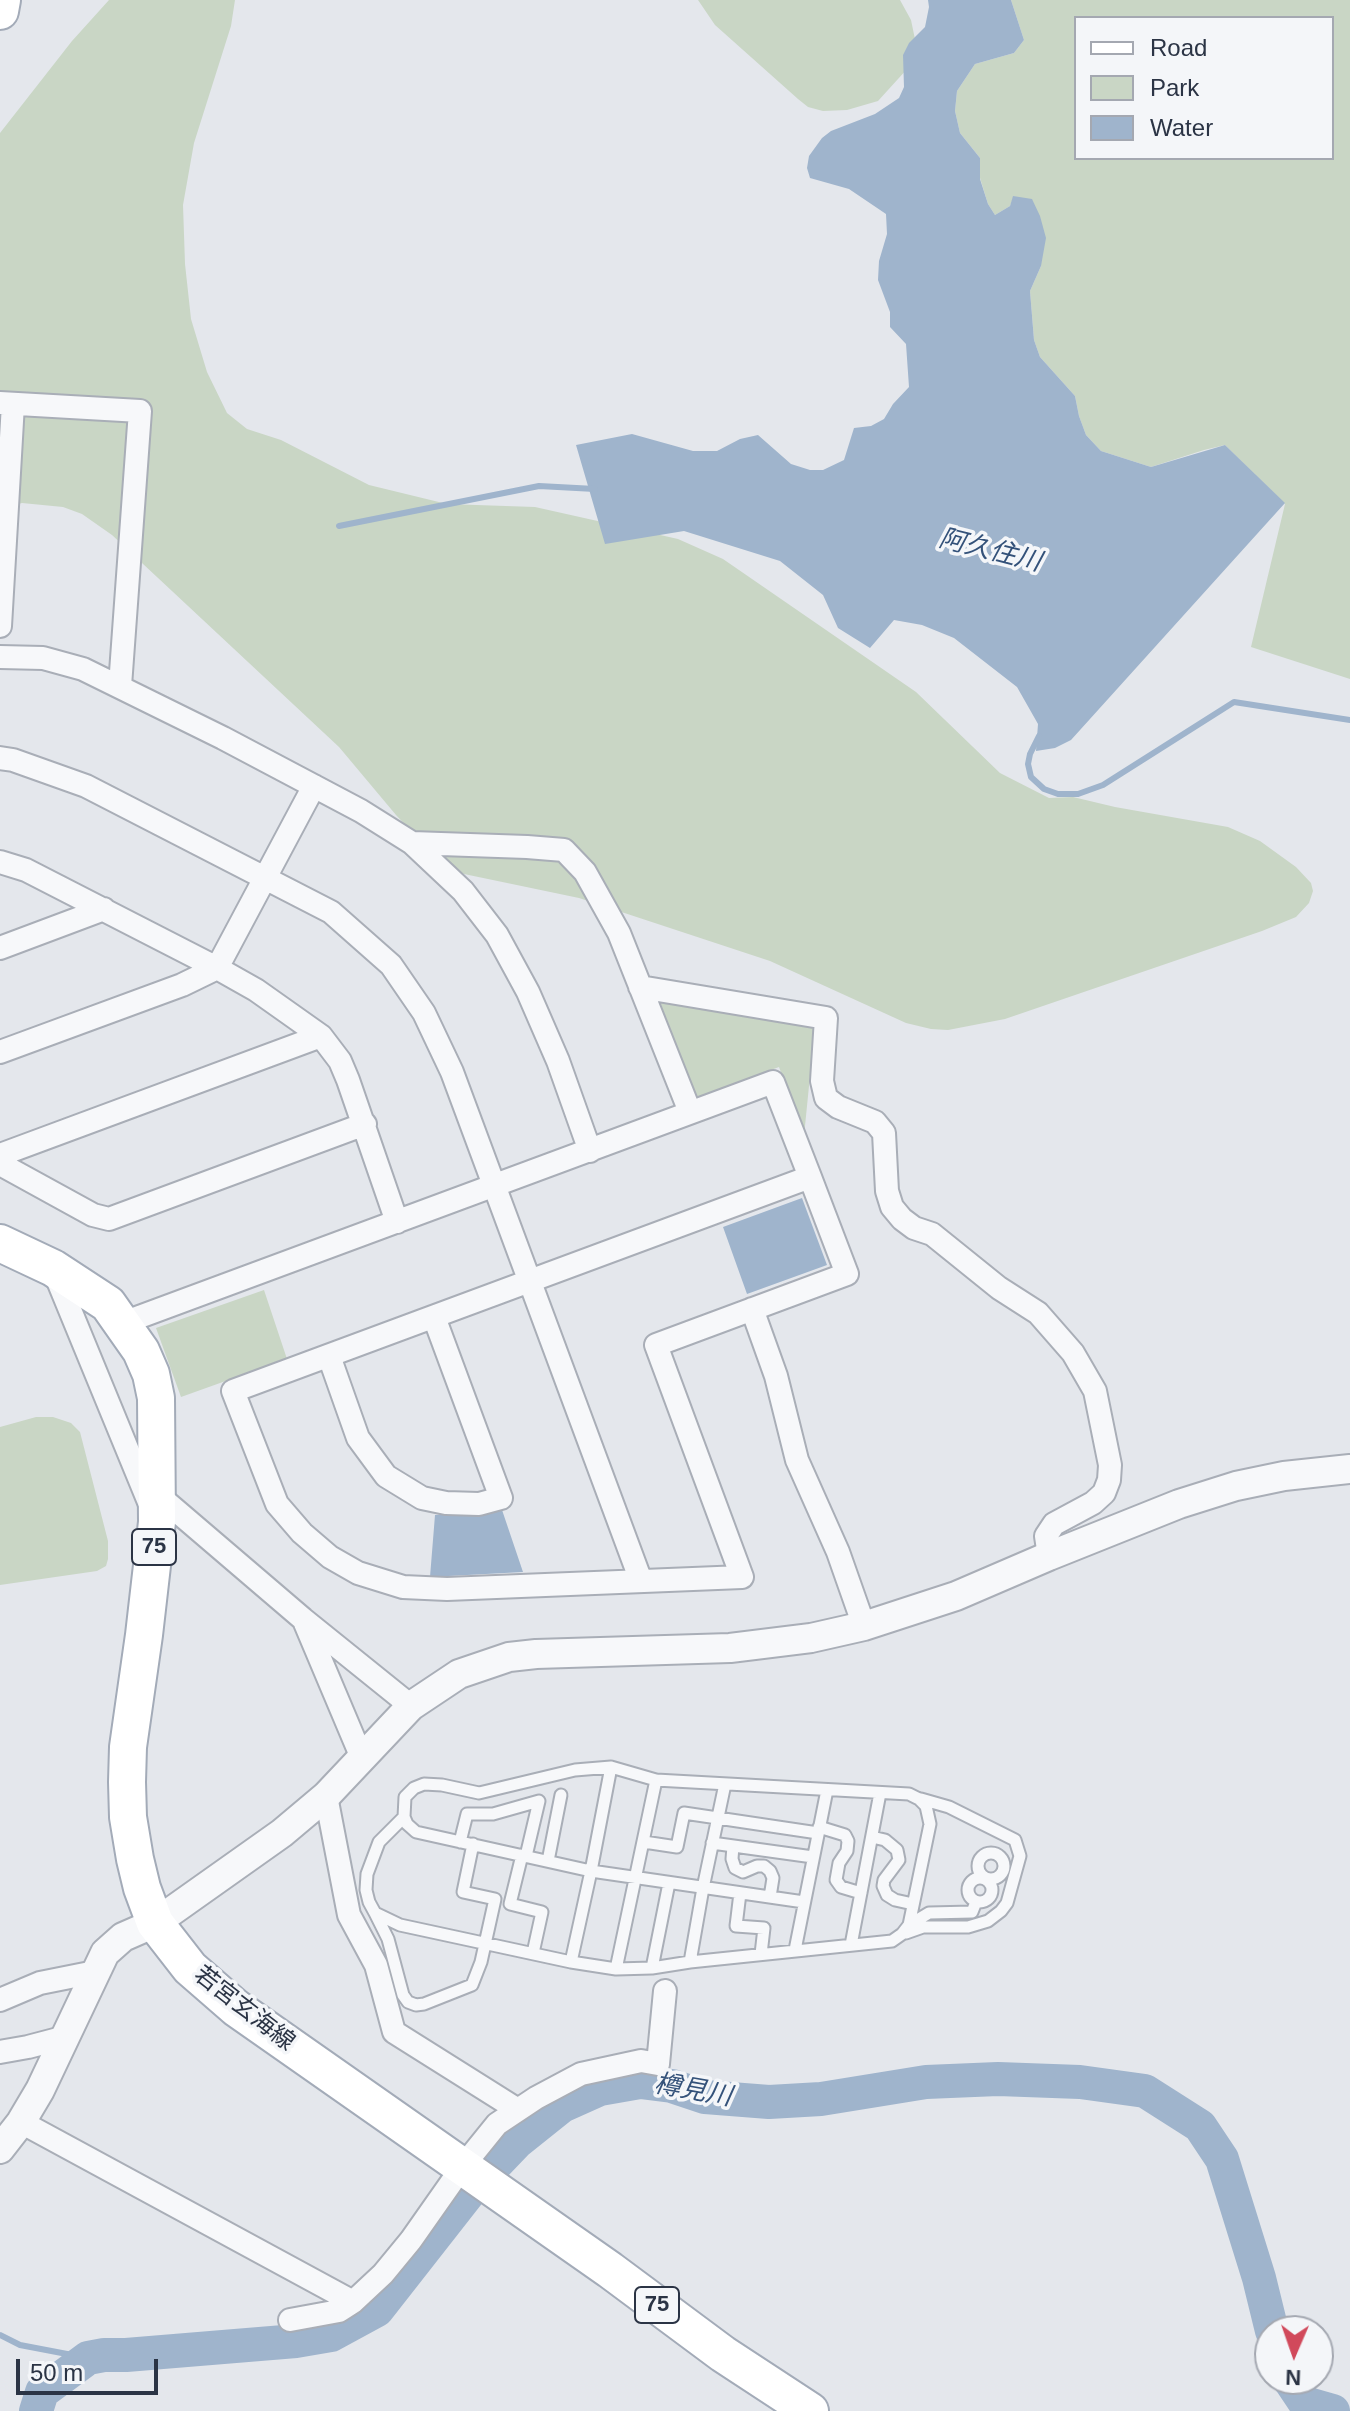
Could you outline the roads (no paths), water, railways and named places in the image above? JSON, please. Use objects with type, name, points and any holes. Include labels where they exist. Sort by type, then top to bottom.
[{"type":"main road","points":[[0,11],[2,0]]},
{"type":"main road","name":"若宮玄海線","points":[[0,1243],[53,1268],[108,1304],[141,1351],[151,1374],[156,1398],[157,1508],[128,1747],[127,1782],[128,1817],[135,1859],[155,1923],[190,1968],[236,2008],[610,2270],[723,2354],[810,2411]]},
{"type":"street","points":[[0,626],[6,404],[140,411],[120,686]]},
{"type":"street","points":[[0,657],[43,658],[83,669],[314,786],[412,843],[463,891],[497,935],[528,992],[558,1061],[590,1151]]},
{"type":"street","points":[[0,758],[86,786],[331,912],[391,965],[424,1013],[452,1072],[641,1581]]},
{"type":"street","points":[[0,1052],[182,985],[217,968],[314,786]]},
{"type":"street","points":[[412,843],[564,850],[585,872],[619,933],[690,1112]]},
{"type":"street","points":[[0,862],[26,870],[217,968],[256,990],[321,1036],[340,1061],[365,1124],[397,1222]]},
{"type":"street","points":[[0,948],[104,909]]},
{"type":"street","points":[[640,987],[826,1018],[822,1081],[826,1098],[838,1107],[875,1122],[884,1133],[887,1191],[892,1207],[914,1228],[932,1234],[999,1288],[1038,1313],[1073,1353],[1095,1391],[1110,1465],[1109,1480],[1104,1493],[1093,1503],[1054,1524],[1046,1536],[1049,1556]]},
{"type":"street","points":[[0,1155],[321,1036]]},
{"type":"street","points":[[123,1323],[773,1082],[810,1177],[847,1274],[656,1345],[742,1577],[447,1589],[403,1587],[358,1573],[330,1557],[302,1533],[277,1504],[233,1391],[810,1177]]},
{"type":"street","points":[[0,1164],[93,1215],[109,1219],[365,1124]]},
{"type":"street","points":[[53,1268],[157,1508],[411,1706]]},
{"type":"street","points":[[752,1309],[776,1376],[797,1460],[838,1552],[864,1626]]},
{"type":"street","points":[[329,1356],[358,1438],[386,1476],[422,1498],[446,1503],[479,1504],[501,1498],[434,1317]]},
{"type":"street","points":[[0,2149],[40,2090],[105,1953],[123,1937],[155,1923],[282,1833],[326,1796],[411,1706],[459,1674],[509,1657],[565,1651],[742,1647],[811,1638],[864,1626],[956,1596],[1179,1504],[1236,1486],[1284,1476],[1350,1469]]},
{"type":"street","points":[[303,1619],[362,1758]]},
{"type":"street","points":[[326,1796],[356,1896],[349,1915],[376,1965],[394,2032],[518,2110]]},
{"type":"street","points":[[0,2000],[40,1983],[95,1972]]},
{"type":"street","points":[[290,2320],[339,2311],[383,2274],[411,2240],[475,2175],[497,2124],[581,2074],[641,2061],[658,2064],[665,1991]]},
{"type":"street","points":[[0,2052],[66,2037]]},
{"type":"street","points":[[21,2122],[353,2302]]},
{"type":"lane","points":[[571,1962],[611,1767]]},
{"type":"lane","points":[[804,1902],[591,1871],[416,1832],[404,1817],[405,1797],[424,1784],[479,1793],[575,1770],[611,1767],[656,1780],[909,1794],[949,1807],[1015,1840],[1020,1856],[1007,1903],[1001,1911],[981,1925],[905,1930]]},
{"type":"lane","points":[[616,1969],[656,1780]]},
{"type":"lane","points":[[690,1962],[725,1784]]},
{"type":"lane","points":[[795,1950],[827,1790]]},
{"type":"lane","points":[[851,1945],[880,1793]]},
{"type":"lane","points":[[548,1861],[561,1795]]},
{"type":"lane","points":[[905,1930],[930,1824],[926,1806],[919,1799]]},
{"type":"lane","points":[[375,1913],[388,1939],[403,1995],[408,2002],[424,2004],[472,1985],[486,1943],[495,1899],[463,1892],[467,1814],[493,1814],[539,1801],[510,1904],[542,1912],[533,1953]]},
{"type":"lane","points":[[644,1842],[677,1847],[684,1813],[845,1835],[847,1851],[839,1863],[836,1880],[841,1887],[861,1893]]},
{"type":"lane","points":[[404,1817],[379,1842],[356,1896],[375,1913],[400,1925],[616,1969],[652,1968],[892,1941],[929,1913],[972,1912],[976,1902]]},
{"type":"lane","points":[[995,1854],[1001,1834]]},
{"type":"lane","points":[[872,1837],[885,1840],[897,1850],[899,1860],[884,1880],[887,1895],[913,1904]]},
{"type":"lane","points":[[712,1843],[813,1857]]},
{"type":"lane","points":[[733,1846],[735,1868],[743,1872],[764,1866],[770,1871],[773,1878],[770,1897]]},
{"type":"lane","points":[[995,1854],[983,1855],[978,1862],[979,1871],[985,1878],[991,1884],[992,1892],[985,1902],[976,1902],[970,1897],[968,1886],[977,1878],[985,1878],[997,1877],[1003,1871],[1003,1863],[995,1854]]},
{"type":"lane","points":[[652,1968],[669,1883]]},
{"type":"lane","points":[[740,1893],[736,1926],[764,1928],[761,1954]]},
{"type":"water","points":[[928,0],[1011,0],[1024,40],[1014,53],[975,64],[957,91],[955,111],[960,133],[980,158],[980,179],[995,215],[1010,206],[1013,196],[1032,199],[1040,216],[1046,238],[1041,266],[1030,291],[1034,340],[1040,357],[1075,396],[1086,435],[1101,451],[1151,467],[1225,445],[1285,503],[1071,740],[1055,748],[1036,751],[1038,724],[1017,687],[954,638],[922,625],[894,620],[870,648],[838,628],[823,595],[780,561],[684,531],[605,544],[576,445],[632,434],[693,451],[717,451],[740,439],[758,435],[791,464],[823,470],[844,460],[854,428],[871,426],[884,419],[909,387],[906,344],[890,327],[890,312],[878,280],[879,261],[887,234],[886,214],[849,189],[810,178],[807,168],[809,156],[831,131],[875,114],[899,98],[904,87],[903,55],[909,43],[925,27]]},
{"type":"water","points":[[802,1198],[827,1265],[747,1294],[723,1227]]},
{"type":"water","points":[[500,1504],[523,1572],[430,1577],[435,1515],[490,1511]]},
{"type":"waterway","name":"阿久住川","points":[[339,526],[539,486],[595,489]]},
{"type":"waterway","name":"阿久住川","points":[[1039,736],[1028,764],[1031,777],[1044,789],[1058,794],[1078,794],[1103,785],[1234,702],[1350,720]]},
{"type":"waterway","name":"樽見川","points":[[36,2411],[42,2392],[88,2358],[296,2341],[331,2335],[377,2310],[471,2190],[517,2142],[562,2106],[600,2089],[640,2082],[672,2086],[705,2097],[769,2102],[821,2099],[926,2082],[998,2079],[1080,2082],[1145,2091],[1200,2126],[1222,2159],[1268,2315]]},
{"type":"waterway","points":[[0,2335],[20,2345],[88,2358]]},
{"type":"waterway","name":"樽見川","points":[[1300,2395],[1305,2403],[1333,2411]]}]
